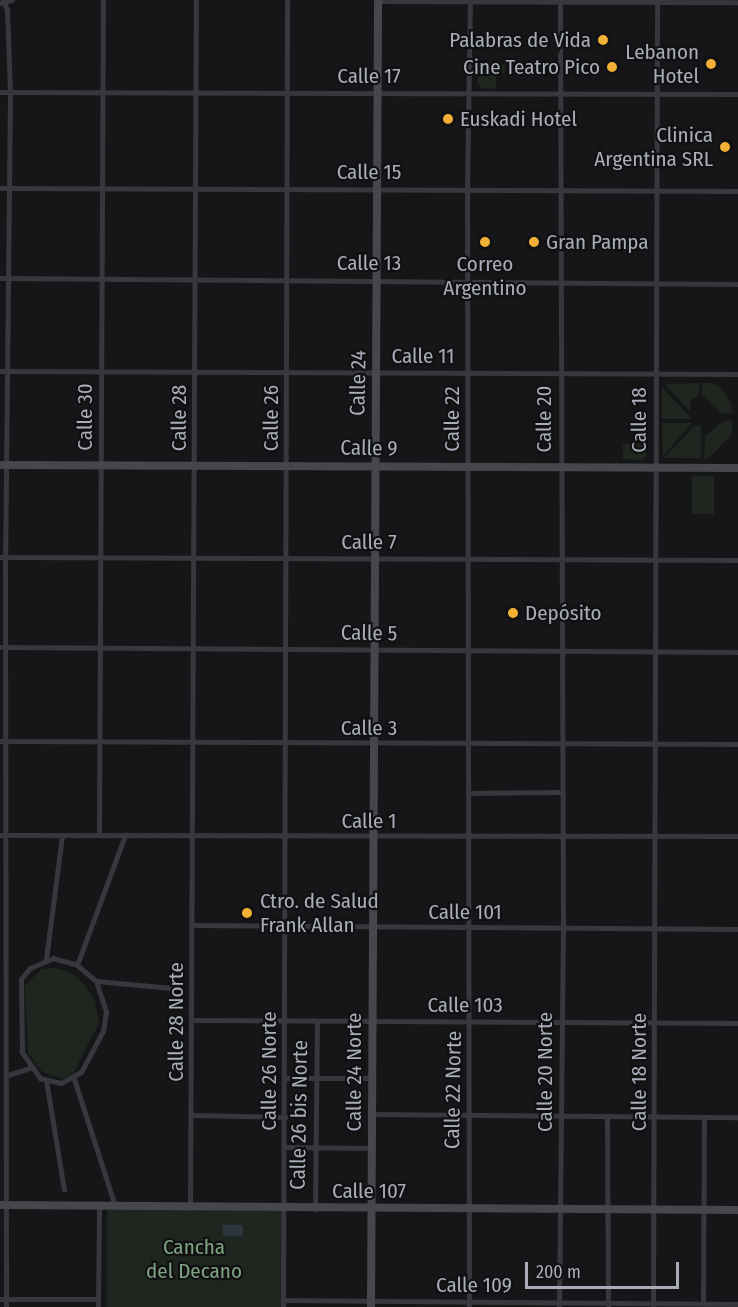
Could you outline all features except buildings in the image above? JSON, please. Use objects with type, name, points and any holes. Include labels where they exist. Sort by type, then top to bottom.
[{"type":"street","points":[[6,1307],[3,1299],[4,1205],[8,1158],[8,835],[3,647],[3,465],[10,371],[10,93],[2,2],[12,0]]},
{"type":"street","name":"Calle 30","points":[[99,835],[103,0]]},
{"type":"street","name":"Calle 28","points":[[193,836],[197,279],[196,0]]},
{"type":"street","name":"Calle 26","points":[[286,836],[287,0]]},
{"type":"street","points":[[378,1],[738,2]]},
{"type":"street","name":"Calle 24","points":[[374,838],[378,1]]},
{"type":"street","name":"Calle 20","points":[[560,1],[560,837]]},
{"type":"street","name":"Calle 22","points":[[468,837],[469,280],[467,189],[470,2]]},
{"type":"street","name":"Calle 18","points":[[655,837],[657,2]]},
{"type":"street","name":"Calle 17","points":[[0,93],[738,94]]},
{"type":"street","name":"Calle 15","points":[[0,188],[738,191]]},
{"type":"street","name":"Calle 13","points":[[0,278],[376,279],[738,284]]},
{"type":"street","name":"Calle 11","points":[[0,371],[738,374]]},
{"type":"street","name":"Calle 9","points":[[3,465],[738,468]]},
{"type":"street","name":"Calle 7","points":[[3,557],[738,560]]},
{"type":"street","name":"Calle 5","points":[[3,647],[738,652]]},
{"type":"street","name":"Calle 3","points":[[0,741],[286,744],[738,744]]},
{"type":"street","points":[[468,793],[560,792]]},
{"type":"street","name":"Calle 1","points":[[0,835],[374,838],[738,836]]},
{"type":"street","points":[[46,959],[62,835]]},
{"type":"street","points":[[77,965],[125,835]]},
{"type":"street","name":"Calle 28 Norte","points":[[190,1208],[193,836]]},
{"type":"street","name":"Calle 26 Norte","points":[[283,1307],[286,836]]},
{"type":"street","name":"Calle 22 Norte","points":[[468,837],[470,927],[469,1304]]},
{"type":"street","name":"Calle 20 Norte","points":[[559,1304],[563,930],[560,837]]},
{"type":"street","name":"Calle 18 Norte","points":[[653,1304],[655,837]]},
{"type":"street","name":"Calle 24 Norte","points":[[371,1304],[374,838]]},
{"type":"street","points":[[0,880],[8,880]]},
{"type":"street","name":"Calle 101","points":[[192,925],[563,930],[738,929]]},
{"type":"street","points":[[0,927],[8,927]]},
{"type":"street","points":[[46,959],[77,965],[96,981],[106,1012],[103,1031],[74,1079],[61,1083],[46,1080],[30,1068],[22,1052],[21,979],[30,968],[46,959]]},
{"type":"street","points":[[96,981],[172,987]]},
{"type":"street","points":[[0,1017],[8,1017]]},
{"type":"street","name":"Calle 103","points":[[192,1020],[738,1023]]},
{"type":"street","name":"Calle 26 bis Norte","points":[[315,1209],[317,1021]]},
{"type":"street","points":[[8,1075],[30,1068]]},
{"type":"street","points":[[286,1078],[372,1078]]},
{"type":"street","points":[[74,1079],[115,1206]]},
{"type":"street","points":[[46,1080],[64,1190]]},
{"type":"street","points":[[0,1111],[8,1111]]},
{"type":"street","points":[[372,1114],[469,1117],[738,1117]]},
{"type":"street","points":[[192,1115],[286,1117]]},
{"type":"street","points":[[607,1116],[608,1304]]},
{"type":"street","points":[[704,1118],[704,1302]]},
{"type":"street","points":[[285,1147],[372,1148]]},
{"type":"street","points":[[0,1158],[8,1158]]},
{"type":"street","name":"Calle 107","points":[[4,1205],[315,1209],[738,1210]]},
{"type":"street","points":[[98,1307],[99,1205]]},
{"type":"street","points":[[3,1299],[98,1299]]},
{"type":"street","points":[[52,1299],[52,1307]]},
{"type":"street","name":"Calle 109","points":[[283,1300],[332,1304],[704,1302],[738,1304]]},
{"type":"green space","points":[[478,65],[505,65],[505,73],[496,73],[496,89],[482,88],[478,84]]},
{"type":"green space","points":[[699,383],[699,395],[691,400],[690,411],[664,384]]},
{"type":"green space","points":[[702,383],[713,383],[723,390],[731,403],[732,413],[722,413],[702,395]]},
{"type":"green space","points":[[662,387],[692,419],[662,419]]},
{"type":"green space","points":[[732,420],[732,434],[709,458],[704,458],[705,436],[722,422]]},
{"type":"green space","points":[[662,423],[692,423],[663,456]]},
{"type":"green space","points":[[694,426],[701,426],[701,458],[664,458]]},
{"type":"green space","points":[[623,444],[646,444],[646,456],[642,460],[623,459]]},
{"type":"green space","points":[[692,476],[714,476],[714,514],[692,514]]},
{"type":"green space","points":[[54,968],[70,972],[83,983],[95,1000],[99,1023],[73,1074],[62,1079],[41,1071],[28,1053],[25,985],[42,969]]},
{"type":"green space","name":"Cancha del Decano","points":[[107,1209],[281,1211],[281,1307],[107,1307]]},
{"type":"shaded area","points":[[223,1225],[243,1225],[243,1236],[223,1236]]},
{"type":"place","name":"Palabras de Vida","points":[[603,40]]},
{"type":"place","name":"Lebanon Hotel","points":[[711,64]]},
{"type":"place","name":"Cine Teatro Pico","points":[[612,67]]},
{"type":"place","name":"Euskadi Hotel","points":[[448,119]]},
{"type":"place","name":"Clinica Argentina SRL","points":[[725,147]]},
{"type":"place","name":"Correo Argentino","points":[[485,242]]},
{"type":"place","name":"Gran Pampa","points":[[534,242]]},
{"type":"place","name":"Depósito","points":[[513,613]]},
{"type":"place","name":"Ctro. de Salud Frank Allan","points":[[247,913]]}]
